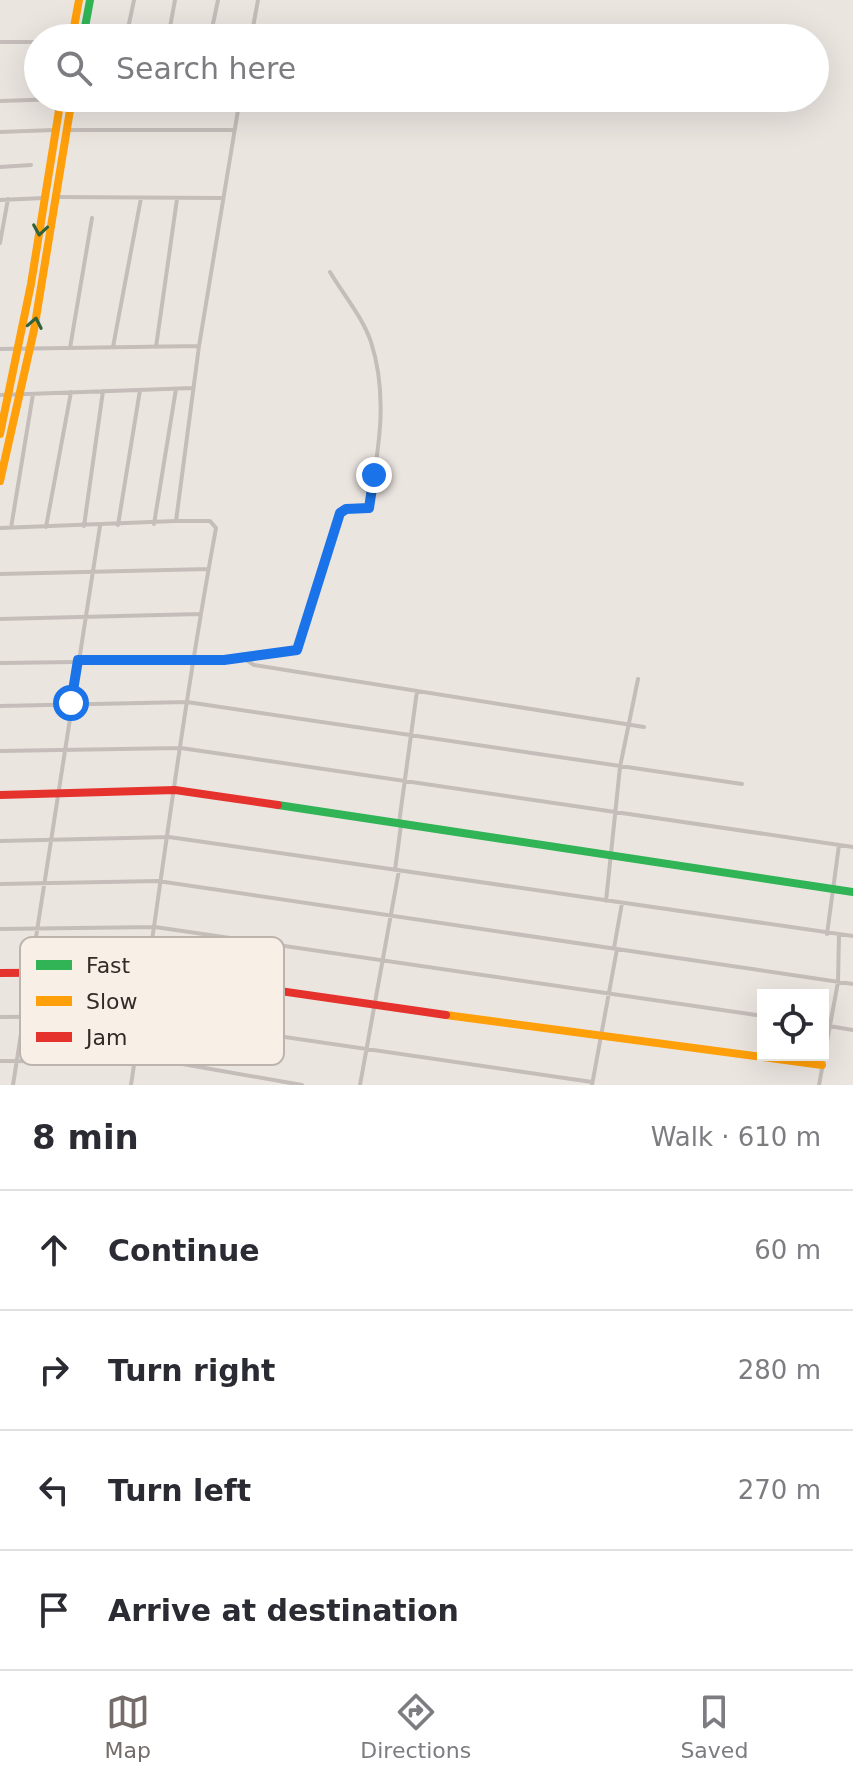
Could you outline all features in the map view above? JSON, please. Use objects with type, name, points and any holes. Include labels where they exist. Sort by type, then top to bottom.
[{"type":"street","points":[[75,24],[79,0]]},
{"type":"street","points":[[86,24],[90,0]]},
{"type":"street","points":[[129,24],[134,0]]},
{"type":"street","points":[[171,24],[175,0]]},
{"type":"street","points":[[213,24],[218,0]]},
{"type":"street","points":[[254,24],[258,0]]},
{"type":"street","points":[[0,42],[24,42]]},
{"type":"street","points":[[0,101],[24,100]]},
{"type":"street","points":[[0,434],[5,395],[19,349],[57,112]]},
{"type":"street","points":[[0,481],[30,349],[69,112]]},
{"type":"street","points":[[176,521],[199,346],[236,112]]},
{"type":"street","points":[[0,132],[54,130]]},
{"type":"street","points":[[65,130],[234,130]]},
{"type":"street","points":[[0,167],[31,165]]},
{"type":"street","points":[[55,197],[222,198]]},
{"type":"street","points":[[0,200],[44,198]]},
{"type":"street","points":[[113,347],[141,198]]},
{"type":"street","points":[[156,347],[178,198]]},
{"type":"street","points":[[0,243],[8,199]]},
{"type":"street","points":[[70,348],[92,218]]},
{"type":"street","points":[[0,663],[241,657],[297,650],[340,513],[346,509],[369,508],[383,421],[370,340],[330,272]]},
{"type":"street","points":[[0,349],[199,346]]},
{"type":"street","points":[[5,395],[193,388]]},
{"type":"street","points":[[154,524],[176,389]]},
{"type":"street","points":[[118,525],[140,390]]},
{"type":"street","points":[[84,526],[103,391]]},
{"type":"street","points":[[46,527],[71,392]]},
{"type":"street","points":[[11,528],[33,394]]},
{"type":"street","points":[[0,528],[176,521],[215,523],[169,837],[158,881],[153,937]]},
{"type":"street","points":[[34,937],[100,526]]},
{"type":"street","points":[[0,574],[209,569]]},
{"type":"street","points":[[0,619],[200,614]]},
{"type":"street","points":[[241,657],[254,665],[644,727]]},
{"type":"street","points":[[606,901],[620,767],[638,679]]},
{"type":"street","points":[[360,1085],[392,915],[404,780],[417,691]]},
{"type":"street","points":[[0,706],[187,702],[742,784]]},
{"type":"street","points":[[0,751],[181,748],[853,847]]},
{"type":"street","points":[[0,795],[175,790],[853,892]]},
{"type":"street","points":[[0,841],[169,837],[853,936]]},
{"type":"street","points":[[827,934],[839,845]]},
{"type":"street","points":[[0,884],[158,881],[853,984]]},
{"type":"street","points":[[284,1038],[592,1083],[622,903]]},
{"type":"street","points":[[0,929],[155,927],[227,937]]},
{"type":"street","points":[[819,1085],[838,982],[839,934]]},
{"type":"street","points":[[284,945],[757,1015]]},
{"type":"street","points":[[284,992],[600,1038],[822,1065]]},
{"type":"street","points":[[831,1027],[853,1030]]},
{"type":"street","points":[[13,1085],[20,1032]]},
{"type":"street","points":[[0,1061],[20,1061]]},
{"type":"street","points":[[131,1085],[134,1065]]},
{"type":"street","points":[[188,1065],[302,1085]]},
{"type":"traffic: fast","points":[[86,24],[90,0]]},
{"type":"traffic: fast","points":[[278,805],[853,892]]},
{"type":"traffic: slow","points":[[75,24],[79,0]]},
{"type":"traffic: slow","points":[[0,434],[31,284],[59,112]]},
{"type":"traffic: slow","points":[[0,481],[34,330],[70,112]]},
{"type":"traffic: slow","points":[[446,1015],[822,1065]]},
{"type":"traffic: jam","points":[[0,795],[175,790],[278,805]]},
{"type":"traffic: jam","points":[[0,973],[20,973]]},
{"type":"traffic: jam","points":[[284,992],[446,1015]]},
{"type":"route","points":[[71,703],[78,660],[224,660],[297,650],[340,513],[346,509],[369,508],[374,475]]}]
